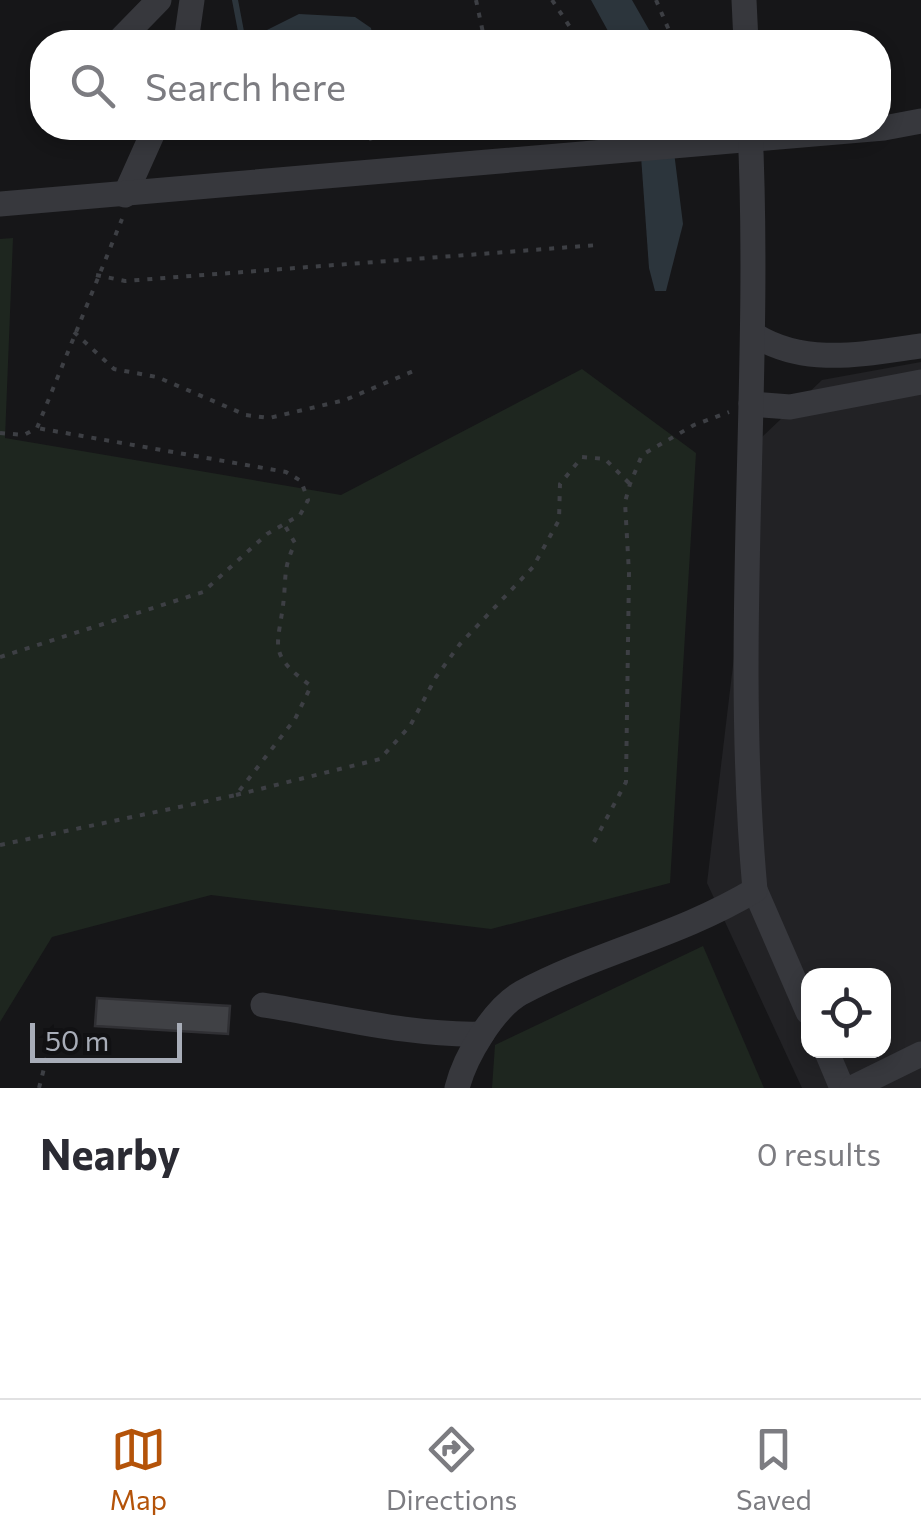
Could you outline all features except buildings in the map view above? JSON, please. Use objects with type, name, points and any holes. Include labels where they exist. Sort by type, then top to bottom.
[{"type":"street","points":[[130,30],[159,0]]},
{"type":"street","points":[[188,30],[192,0]]},
{"type":"street","points":[[744,0],[745,30]]},
{"type":"street","points":[[891,126],[921,120]]},
{"type":"street","points":[[125,195],[149,140]]},
{"type":"street","points":[[0,204],[708,140]]},
{"type":"street","points":[[750,140],[753,334],[745,532],[746,784],[754,890],[801,996]]},
{"type":"street","points":[[753,334],[794,354],[851,355],[921,346]]},
{"type":"street","points":[[751,404],[790,407],[921,384]]},
{"type":"street","points":[[457,1088],[482,1034],[518,995],[714,916],[754,890]]},
{"type":"street","points":[[264,1005],[391,1024],[428,1036],[482,1034]]},
{"type":"street","points":[[852,1088],[921,1054]]},
{"type":"street","points":[[829,1058],[842,1088]]},
{"type":"path","points":[[476,0],[482,30]]},
{"type":"path","points":[[552,0],[572,30]]},
{"type":"path","points":[[656,0],[669,30]]},
{"type":"path","points":[[0,433],[24,435],[36,428],[96,275],[122,220],[125,195]]},
{"type":"path","points":[[96,275],[125,281],[598,245]]},
{"type":"path","points":[[74,332],[114,369],[157,377],[246,415],[269,418],[345,400],[416,370]]},
{"type":"path","points":[[594,842],[626,782],[629,572],[625,502],[630,484],[642,455],[694,425],[751,404]]},
{"type":"path","points":[[0,658],[202,592],[267,534],[300,516],[308,500],[301,481],[286,472],[36,428]]},
{"type":"path","points":[[0,845],[236,795],[380,759],[410,726],[436,677],[460,644],[533,567],[559,520],[560,484],[582,457],[605,459],[630,484]]},
{"type":"path","points":[[236,795],[296,720],[311,686],[285,666],[276,637],[284,596],[282,571],[294,543],[284,524]]},
{"type":"path","points":[[39,1088],[52,1038]]},
{"type":"shaded area","points":[[591,0],[632,0],[649,30],[607,30]]},
{"type":"shaded area","points":[[299,14],[355,17],[371,30],[267,30]]},
{"type":"shaded area","points":[[640,140],[672,140],[683,224],[666,291],[655,291],[649,268]]},
{"type":"shaded area","points":[[13,238],[5,438],[341,495],[582,369],[696,453],[670,883],[491,929],[211,895],[52,937],[0,1022],[0,239]]},
{"type":"shaded area","points":[[921,362],[921,1088],[802,1088],[707,883],[760,439],[822,380]]},
{"type":"shaded area","points":[[703,946],[764,1088],[492,1088],[495,1045]]},
{"type":"waterway","points":[[235,0],[241,30]]}]
